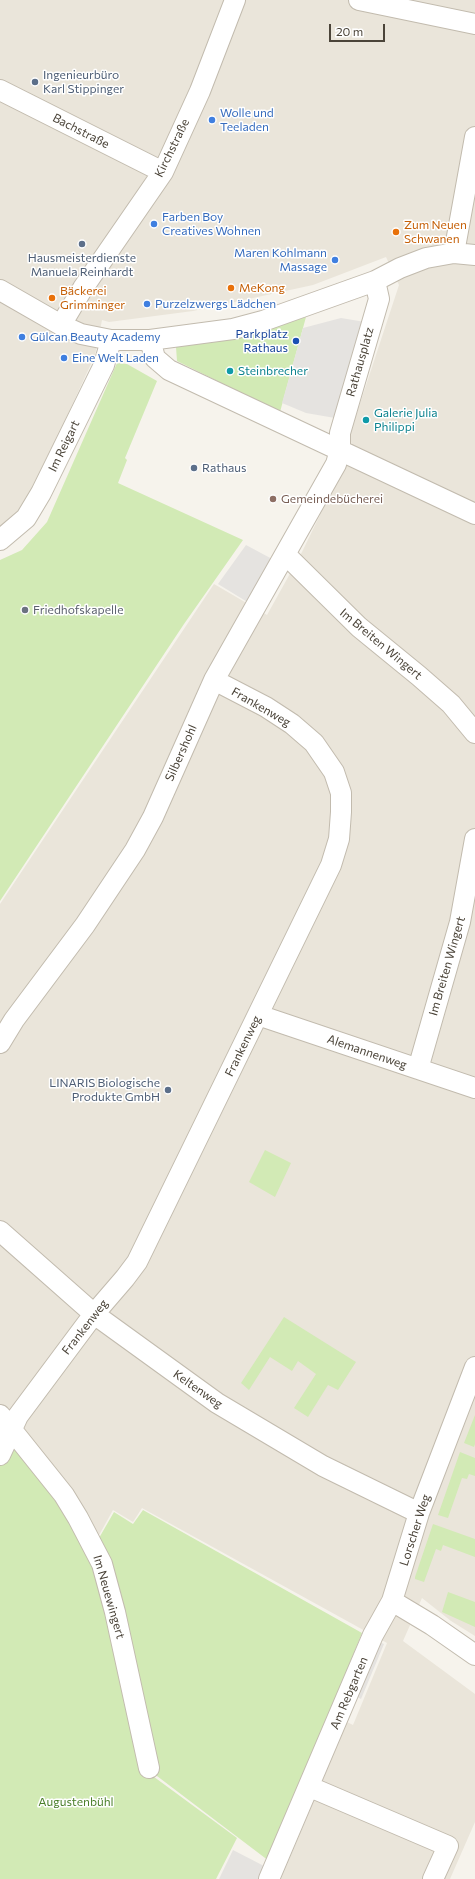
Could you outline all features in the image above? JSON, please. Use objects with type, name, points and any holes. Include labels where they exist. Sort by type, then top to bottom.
[{"type":"street","name":"Kirchstraße","points":[[61,325],[83,288],[163,172],[200,91],[235,0]]},
{"type":"street","points":[[359,0],[475,24]]},
{"type":"street","name":"Bachstraße","points":[[0,90],[163,172]]},
{"type":"street","points":[[454,253],[475,137]]},
{"type":"street","points":[[0,290],[61,325],[81,334],[112,340],[150,340],[233,329],[263,321],[375,282],[400,268],[426,258],[454,253],[475,255]]},
{"type":"street","name":"Rathausplatz","points":[[340,450],[340,433],[379,299],[375,282]]},
{"type":"street","name":"Im Reigart","points":[[0,540],[26,518],[41,493],[104,365],[112,340]]},
{"type":"street","points":[[150,340],[155,358],[169,370],[475,514]]},
{"type":"street","name":"Silbershohl","points":[[0,1043],[14,1020],[85,925],[135,850],[153,817],[214,680],[286,555],[336,464],[340,450]]},
{"type":"street","name":"Im Breiten Wingert","points":[[286,555],[359,627],[451,704],[475,733]]},
{"type":"street","name":"Frankenweg","points":[[5,1422],[18,1416],[94,1314],[125,1278],[136,1262],[331,865],[339,839],[341,793],[334,772],[314,743],[292,724],[266,707],[214,680]]},
{"type":"street","name":"Im Breiten Wingert","points":[[418,1069],[460,922],[475,838]]},
{"type":"street","name":"Alemannenweg","points":[[258,1015],[475,1088]]},
{"type":"street","name":"Keltenweg","points":[[0,1231],[94,1314],[217,1403],[323,1466],[419,1513]]},
{"type":"street","name":"Lorscher Weg","points":[[392,1601],[419,1513],[475,1367]]},
{"type":"street","points":[[0,1455],[5,1422]]},
{"type":"street","name":"Im Neuewingert","points":[[5,1422],[64,1495],[102,1564],[115,1612],[149,1768]]},
{"type":"street","points":[[392,1601],[432,1625],[475,1655]]},
{"type":"street","name":"Am Rebgarten","points":[[269,1879],[310,1787],[373,1635],[392,1601]]},
{"type":"street","points":[[310,1787],[448,1846],[433,1879]]},
{"type":"shaded area","points":[[0,0],[475,0],[475,1636],[451,1621],[422,1598],[403,1641],[475,1694],[475,1822],[450,1879],[281,1879],[347,1722],[353,1725],[387,1643],[142,1508],[133,1522],[113,1510],[98,1537],[0,1404],[0,904],[214,584],[267,615],[302,552],[353,447],[349,437],[399,285],[386,257],[313,285],[193,311],[109,322],[102,320],[95,355],[29,496],[17,513],[0,528]]},
{"type":"shaded area","points":[[341,318],[365,322],[335,418],[306,413],[282,403],[303,328]]},
{"type":"shaded area","points":[[246,545],[274,560],[249,603],[218,584]]},
{"type":"shaded area","points":[[377,1641],[384,1644],[361,1699],[355,1696]]},
{"type":"shaded area","points":[[233,1850],[264,1866],[258,1879],[219,1879]]},
{"type":"green space","points":[[306,317],[280,412],[177,361],[176,347],[245,336]]},
{"type":"green space","points":[[117,363],[127,364],[157,381],[125,458],[127,460],[118,483],[243,540],[184,624],[0,901],[0,560],[22,550],[47,522]]},
{"type":"green space","points":[[265,1150],[291,1163],[275,1197],[249,1182]]},
{"type":"green space","points":[[284,1317],[356,1362],[338,1390],[328,1385],[308,1417],[294,1408],[316,1374],[298,1361],[292,1371],[270,1357],[249,1390],[241,1383]]},
{"type":"green space","points":[[475,1415],[475,1444],[474,1447],[464,1443]]},
{"type":"green space","name":"Augustenbühl","points":[[0,1427],[77,1523],[100,1576],[146,1771],[237,1838],[216,1879],[0,1879]]},
{"type":"green space","points":[[460,1452],[475,1458],[475,1476],[469,1474],[467,1479],[462,1478],[448,1518],[438,1515]]},
{"type":"green space","points":[[143,1510],[362,1633],[269,1861],[157,1776],[134,1660],[99,1538],[114,1512],[133,1524]]},
{"type":"green space","points":[[433,1524],[475,1539],[475,1557],[443,1545],[441,1551],[436,1549],[424,1582],[415,1579],[415,1577]]},
{"type":"green space","points":[[448,1592],[475,1602],[475,1627],[442,1612]]},
{"type":"place","name":"Ingenieurbüro Karl Stippinger","points":[[35,82]]},
{"type":"place","name":"Wolle und Teeladen","points":[[212,120]]},
{"type":"place","name":"Farben Boy Creatives Wohnen","points":[[154,224]]},
{"type":"place","name":"Zum Neuen Schwanen","points":[[396,232]]},
{"type":"place","name":"Hausmeisterdienste Manuela Reinhardt","points":[[82,244]]},
{"type":"place","name":"Maren Kohlmann Massage","points":[[335,260]]},
{"type":"place","name":"MeKong","points":[[231,288]]},
{"type":"place","name":"Bäckerei Grimminger","points":[[52,298]]},
{"type":"place","name":"Purzelzwergs Lädchen","points":[[147,304]]},
{"type":"place","name":"Gülcan Beauty Academy","points":[[22,337]]},
{"type":"place","name":"Parkplatz Rathaus","points":[[296,341]]},
{"type":"place","name":"Eine Welt Laden","points":[[64,358]]},
{"type":"place","name":"Steinbrecher","points":[[230,371]]},
{"type":"place","name":"Galerie Julia Philippi","points":[[366,420]]},
{"type":"place","name":"Rathaus","points":[[194,468]]},
{"type":"place","name":"Gemeindebücherei","points":[[273,499]]},
{"type":"place","name":"Friedhofskapelle","points":[[25,610]]},
{"type":"place","name":"LINARIS Biologische Produkte GmbH","points":[[168,1090]]}]
